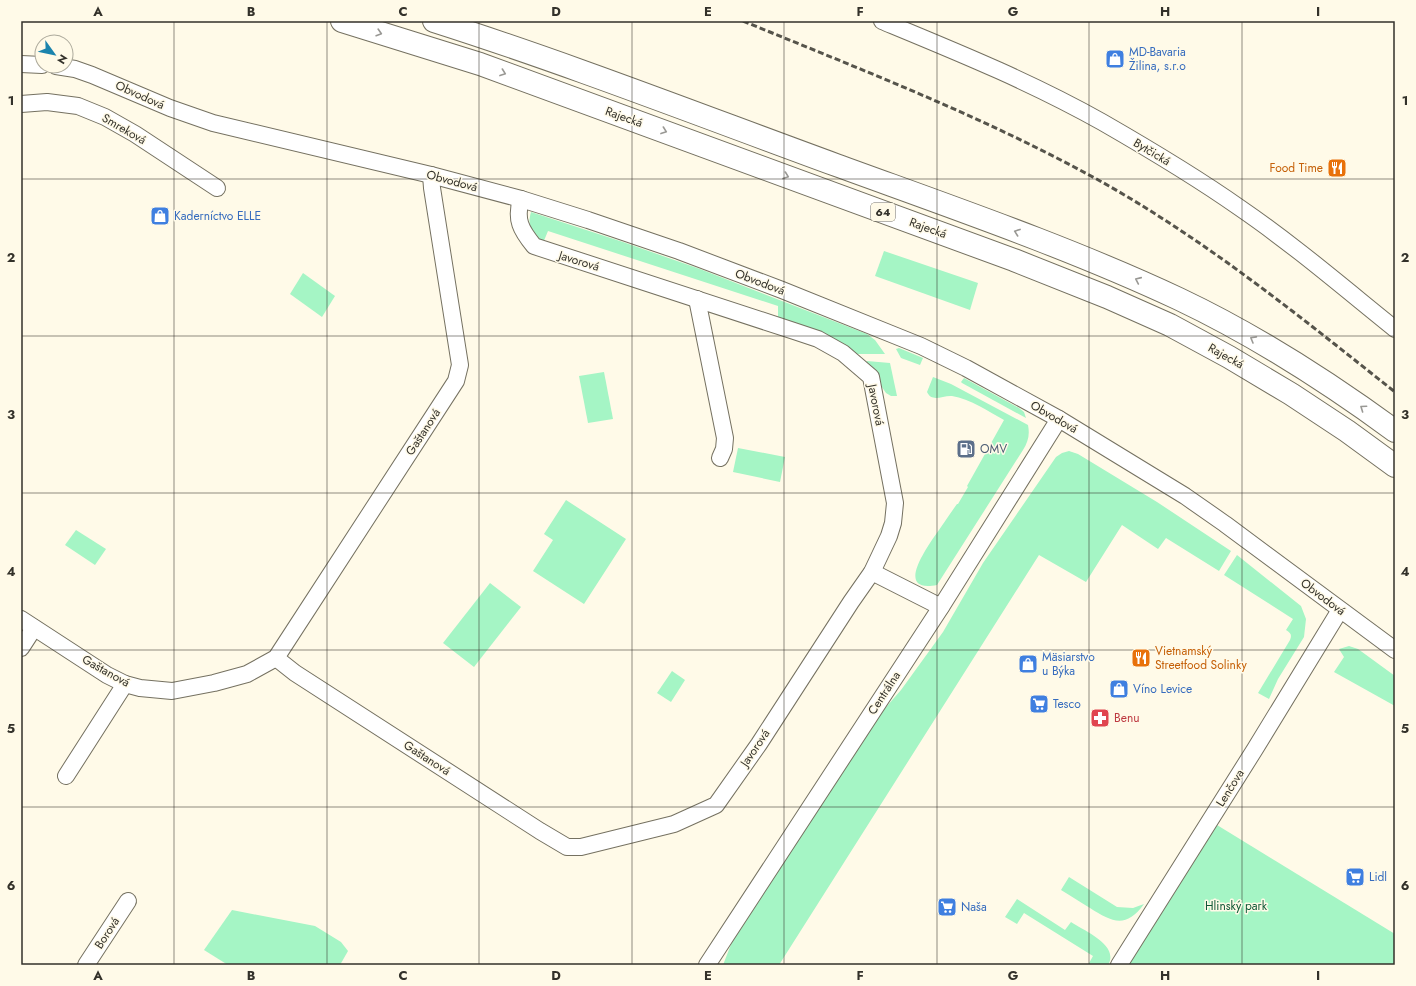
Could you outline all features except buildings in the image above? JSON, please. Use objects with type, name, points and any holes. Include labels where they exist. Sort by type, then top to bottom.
[{"type":"main road","name":"Rajecká","points":[[342,21],[480,64],[1006,257],[1107,297],[1170,325],[1271,381],[1341,427],[1395,466]]},
{"type":"main road","name":"64","points":[[434,21],[491,39],[675,106],[1026,235],[1118,272],[1182,301],[1242,332],[1299,365],[1364,408],[1395,431]]},
{"type":"street","name":"Bytčická","points":[[882,21],[983,63],[1048,94],[1101,121],[1153,152],[1247,213],[1321,269],[1395,329]]},
{"type":"street","points":[[21,64],[34,65]]},
{"type":"street","name":"Obvodová","points":[[74,69],[170,108],[213,123],[431,175],[588,220],[678,251],[782,290],[921,346],[966,368],[1059,419],[1142,470],[1219,520],[1395,650]]},
{"type":"street","name":"Smreková","points":[[21,104],[47,102],[78,106],[105,117],[135,134],[217,188]]},
{"type":"street","name":"Gaštanová","points":[[21,619],[104,672],[125,684],[140,688],[172,691],[214,683],[247,674],[276,658],[456,381],[460,365],[431,175]]},
{"type":"street","name":"Javorová","points":[[521,200],[518,211],[523,232],[534,246],[818,340],[844,353],[871,377],[895,503],[893,523],[889,536],[872,572],[716,806],[674,824],[581,847]]},
{"type":"street","points":[[697,299],[725,438],[724,449],[720,458]]},
{"type":"street","name":"Centrálna","points":[[707,965],[941,607],[1059,419]]},
{"type":"street","points":[[872,572],[941,607]]},
{"type":"street","name":"Lenčova","points":[[1118,965],[1255,749],[1340,610]]},
{"type":"street","points":[[21,648],[34,628]]},
{"type":"street","name":"Gaštanová","points":[[276,658],[295,673],[540,831],[567,847],[581,847]]},
{"type":"street","points":[[66,776],[125,684]]},
{"type":"street","name":"Borová","points":[[86,965],[128,901]]},
{"type":"green space","points":[[531,212],[700,269],[867,334],[875,340],[885,354],[855,354],[783,321],[778,317],[778,306],[548,231],[543,243],[533,234],[531,230]]},
{"type":"green space","points":[[884,251],[978,283],[970,310],[875,276]]},
{"type":"green space","points":[[303,273],[335,296],[322,317],[290,294]]},
{"type":"green space","points":[[899,348],[923,358],[920,365],[901,358],[896,349]]},
{"type":"green space","points":[[867,361],[890,363],[897,396],[891,396],[886,393],[866,364]]},
{"type":"green space","points":[[604,372],[613,419],[588,423],[579,376]]},
{"type":"green space","points":[[933,377],[951,384],[1028,425],[1029,435],[1023,450],[937,585],[925,586],[918,583],[915,577],[916,570],[924,552],[958,504],[1004,420],[979,406],[959,398],[952,396],[938,398],[932,397],[927,392]]},
{"type":"green space","points":[[964,378],[1019,408],[1024,412],[1026,418],[962,383],[961,382]]},
{"type":"green space","points":[[738,448],[785,457],[780,482],[733,472]]},
{"type":"green space","points":[[1069,451],[1078,454],[1157,502],[1231,551],[1219,571],[1166,538],[1158,549],[1122,525],[1086,582],[1039,555],[779,965],[723,965],[735,934],[880,714],[901,690],[943,632],[983,563],[1056,457]]},
{"type":"green space","points":[[566,500],[626,539],[584,604],[533,571],[553,540],[544,534]]},
{"type":"green space","points":[[76,530],[106,549],[95,565],[65,545]]},
{"type":"green space","points":[[1237,555],[1301,606],[1306,619],[1304,637],[1278,679],[1269,699],[1258,693],[1290,640],[1291,634],[1286,630],[1293,619],[1224,575]]},
{"type":"green space","points":[[490,583],[521,607],[474,667],[443,643]]},
{"type":"green space","points":[[1349,646],[1358,649],[1395,676],[1395,706],[1334,672],[1344,657],[1339,649]]},
{"type":"green space","points":[[672,671],[685,680],[671,702],[657,693]]},
{"type":"green space","name":"Hlinský park","points":[[1217,825],[1395,934],[1395,965],[1128,965]]},
{"type":"green space","points":[[1069,877],[1117,907],[1133,908],[1144,904],[1137,912],[1125,920],[1118,921],[1105,917],[1061,890]]},
{"type":"green space","points":[[1017,899],[1065,930],[1071,922],[1099,939],[1109,951],[1110,958],[1108,965],[1088,965],[1093,956],[1024,913],[1017,924],[1005,917]]},
{"type":"green space","points":[[232,910],[315,926],[341,942],[348,951],[340,965],[228,965],[204,950]]},
{"type":"railway","points":[[743,21],[882,78],[974,118],[1065,162],[1109,186],[1147,209],[1220,258],[1291,310],[1395,392]]},
{"type":"place","name":"MD-Bavaria Žilina, s.r.o","points":[[1115,59]]},
{"type":"place","name":"Food Time","points":[[1337,168]]},
{"type":"place","name":"Kaderníctvo ELLE","points":[[160,216]]},
{"type":"place","name":"OMV","points":[[966,449]]},
{"type":"place","name":"Vietnamský Streetfood Solinky","points":[[1141,658]]},
{"type":"place","name":"Mäsiarstvo u Býka","points":[[1028,664]]},
{"type":"place","name":"Víno Levice","points":[[1119,689]]},
{"type":"place","name":"Tesco","points":[[1039,704]]},
{"type":"place","name":"Benu","points":[[1100,718]]},
{"type":"place","name":"Lidl","points":[[1355,877]]},
{"type":"place","name":"Naša","points":[[947,907]]}]
